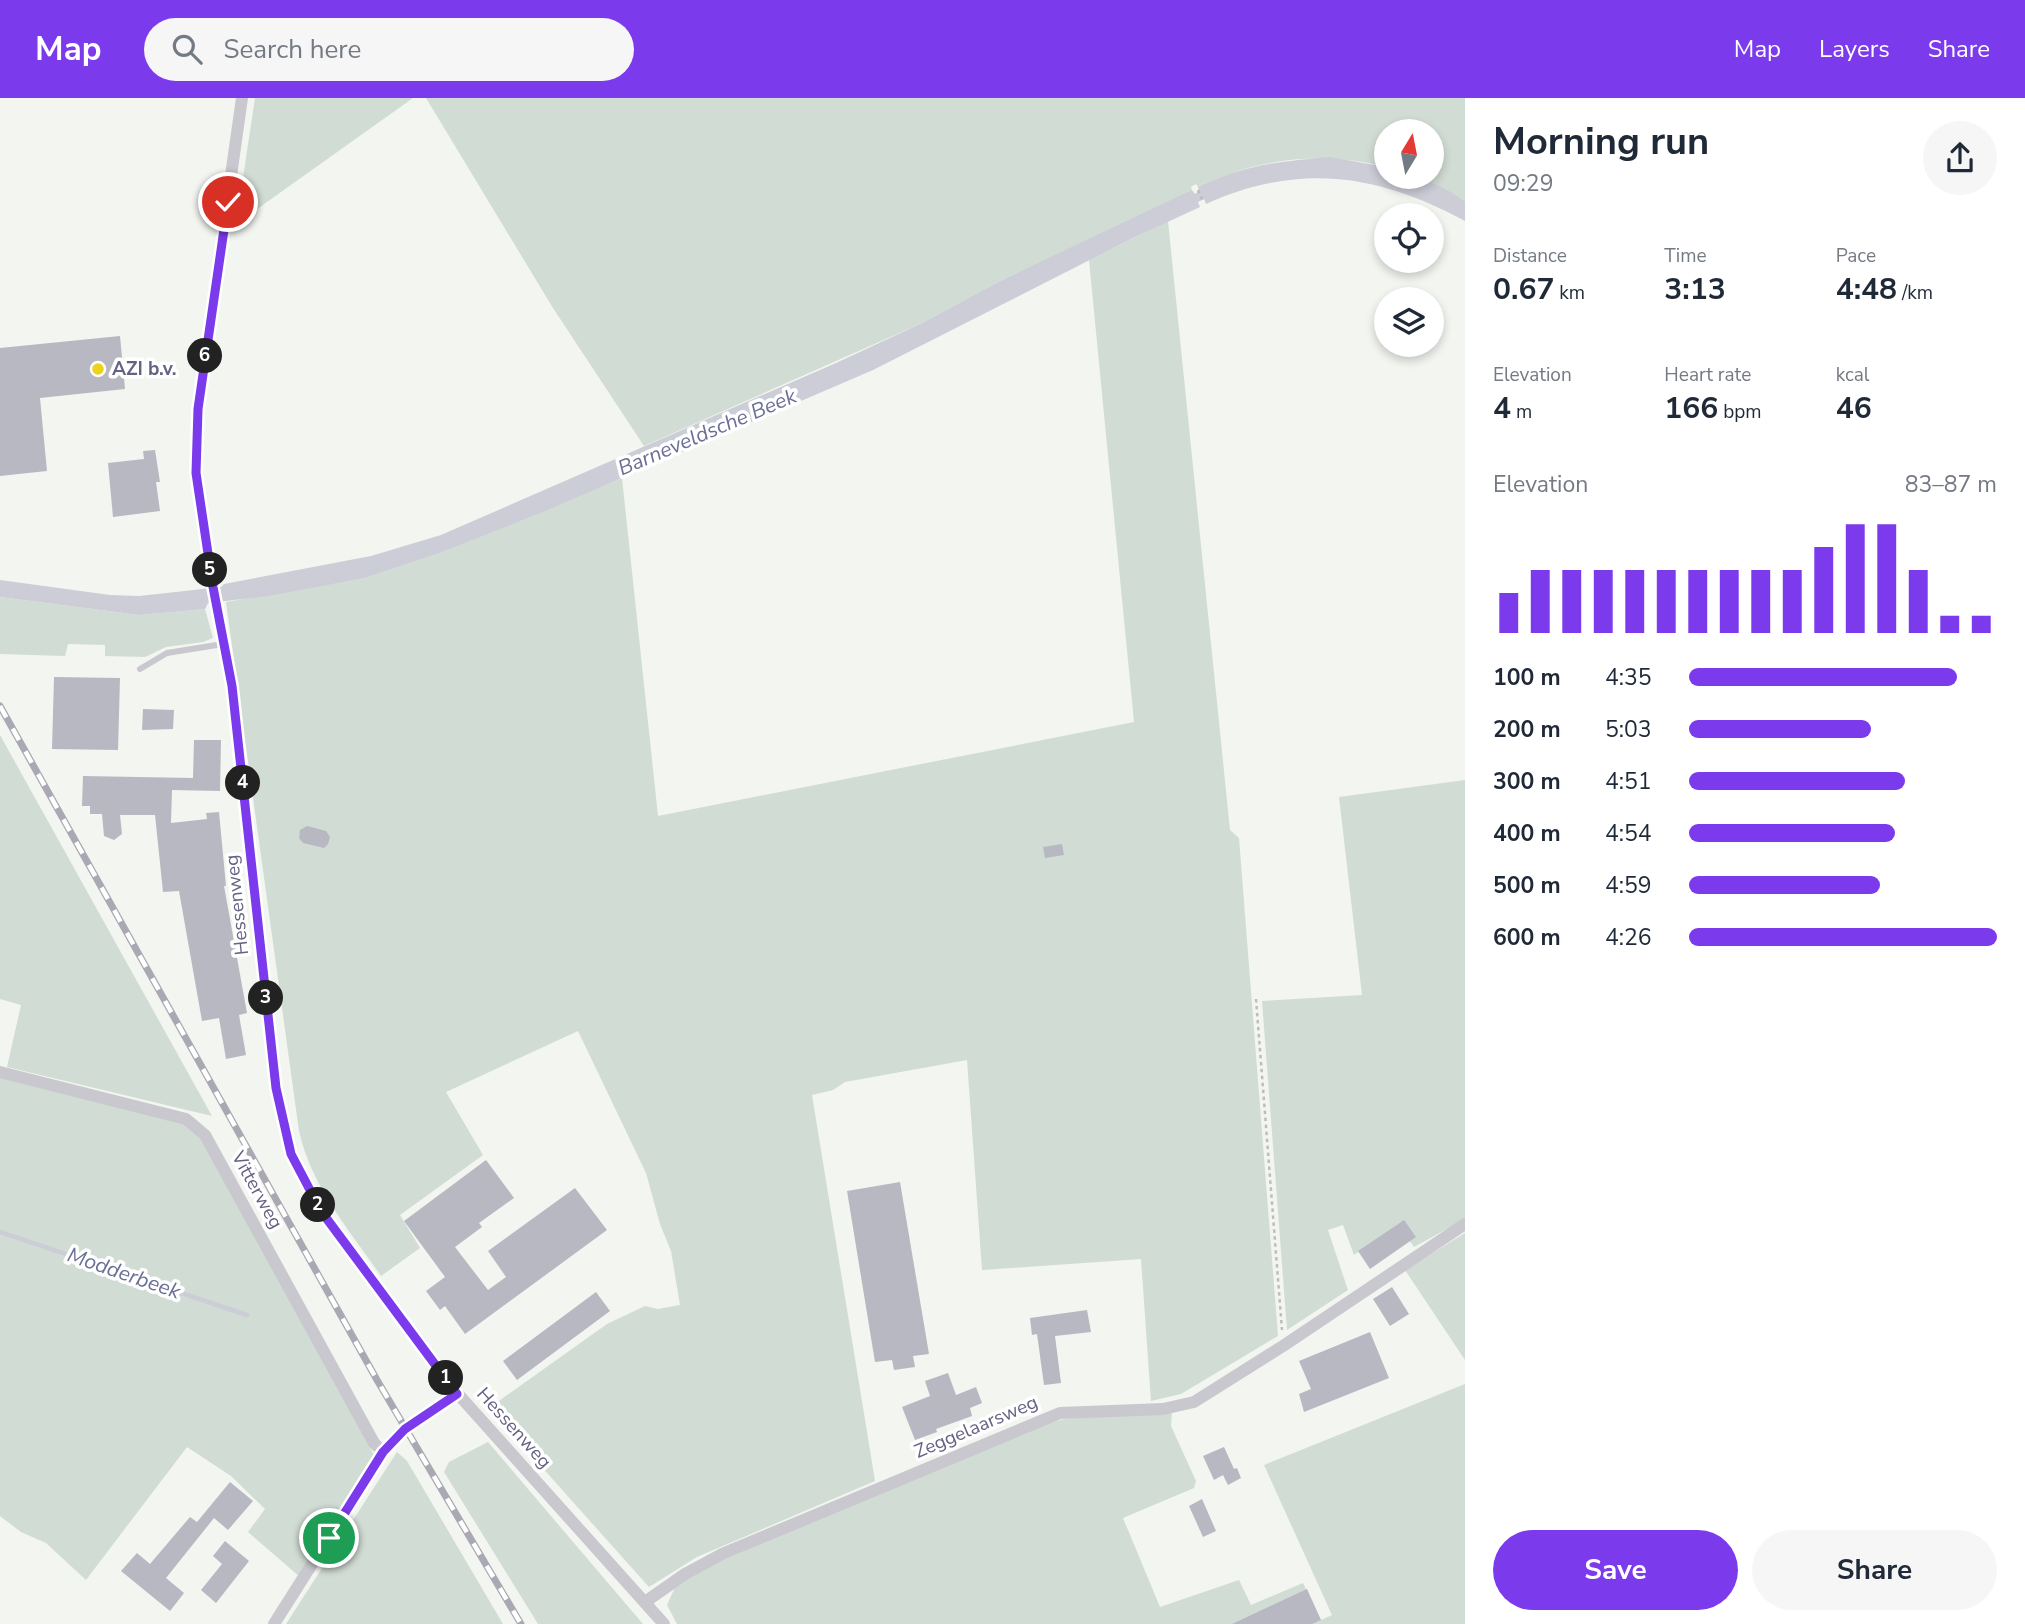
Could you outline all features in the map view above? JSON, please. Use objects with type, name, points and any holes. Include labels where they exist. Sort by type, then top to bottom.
[{"type":"street","name":"Hessenweg","points":[[243,98],[198,409],[196,473],[215,603],[232,686],[276,1088],[291,1154],[321,1211],[457,1394],[664,1624]]},
{"type":"street","name":"Vitterweg","points":[[0,1072],[186,1119],[205,1135],[374,1443],[383,1452]]},
{"type":"street","name":"Zeggelaarsweg","points":[[645,1602],[685,1574],[722,1553],[1060,1413],[1163,1409],[1194,1402],[1465,1224]]},
{"type":"street","points":[[274,1624],[383,1452],[405,1429],[457,1394]]},
{"type":"lane","points":[[140,669],[167,653],[223,644]]},
{"type":"path","points":[[1198,190],[1203,201]]},
{"type":"path","points":[[1256,999],[1283,1346]]},
{"type":"shaded area","points":[[255,98],[413,98],[236,224]]},
{"type":"shaded area","points":[[426,98],[1465,98],[1465,201],[1442,189],[1444,189],[1444,119],[1374,119],[1374,164],[1338,159],[1290,160],[1243,169],[1198,187],[1196,184],[1191,187],[1192,190],[1178,198],[1002,280],[922,323],[644,446],[553,308]]},
{"type":"shaded area","points":[[1168,221],[1230,830],[1239,838],[1278,1336],[1181,1394],[1151,1401],[1141,1259],[982,1270],[967,1060],[845,1082],[833,1090],[812,1095],[875,1481],[697,1557],[649,1587],[489,1408],[607,1324],[645,1306],[658,1309],[680,1305],[671,1251],[660,1224],[646,1173],[578,1031],[446,1092],[483,1155],[400,1215],[420,1248],[381,1276],[322,1189],[299,1131],[226,602],[365,578],[440,553],[622,478],[658,816],[1134,722],[1089,260]]},
{"type":"shaded area","points":[[0,597],[139,615],[205,609],[213,638],[166,647],[145,657],[105,656],[105,645],[68,644],[65,656],[0,654]]},
{"type":"shaded area","points":[[0,735],[212,1116],[7,1067],[21,1005],[0,999]]},
{"type":"shaded area","points":[[1465,780],[1465,1219],[1414,1247],[1398,1224],[1354,1255],[1343,1225],[1328,1230],[1348,1290],[1287,1330],[1262,1001],[1362,995],[1339,797]]},
{"type":"shaded area","points":[[0,1078],[167,1119],[189,1126],[200,1135],[296,1303],[374,1455],[300,1577],[248,1532],[265,1509],[231,1476],[187,1447],[86,1580],[46,1543],[21,1532],[0,1516]]},
{"type":"shaded area","points":[[1465,1233],[1465,1360],[1405,1270]]},
{"type":"shaded area","points":[[1465,1384],[1465,1624],[677,1624],[667,1605],[676,1585],[697,1571],[1042,1425],[1064,1419],[1172,1411],[1171,1426],[1196,1481],[1194,1488],[1123,1518],[1160,1607],[1239,1580],[1251,1605],[1303,1583],[1321,1620],[1332,1615],[1264,1465]]},
{"type":"shaded area","points":[[488,1442],[643,1624],[538,1624],[444,1472],[449,1462]]},
{"type":"shaded area","points":[[397,1452],[407,1461],[503,1624],[286,1624]]},
{"type":"water","name":"Barneveldsche Beek","points":[[1330,157],[1374,165],[1374,185],[1338,179],[1306,179],[1273,182],[1206,204],[1204,199],[1198,202],[1200,207],[1133,238],[873,370],[552,508],[440,553],[365,578],[268,596],[208,603],[205,609],[139,615],[0,597],[0,580],[110,595],[139,596],[221,587],[224,584],[371,556],[441,535],[836,363],[1192,190],[1195,194],[1199,191],[1198,187],[1215,179],[1262,165]]},
{"type":"water","points":[[1387,189],[1444,189],[1465,201],[1465,221],[1444,210],[1444,203],[1428,203]]},
{"type":"building","points":[[120,336],[125,389],[40,398],[47,471],[0,476],[0,348]]},
{"type":"building","points":[[155,450],[160,482],[156,482],[160,511],[113,517],[108,463],[144,459],[143,451]]},
{"type":"building","points":[[54,677],[120,678],[118,750],[52,749]]},
{"type":"building","points":[[143,709],[174,710],[173,729],[142,730]]},
{"type":"building","points":[[194,740],[221,740],[220,791],[172,790],[171,823],[207,819],[206,813],[219,812],[224,886],[247,1013],[239,1015],[246,1055],[226,1059],[219,1018],[202,1021],[179,891],[163,892],[155,815],[120,815],[122,834],[114,840],[104,836],[102,814],[90,814],[90,806],[82,806],[83,776],[193,778]]},
{"type":"building","points":[[307,826],[326,831],[330,837],[324,848],[303,843],[299,838],[300,830]]},
{"type":"building","points":[[1062,844],[1064,855],[1045,858],[1043,847]]},
{"type":"building","points":[[486,1160],[514,1198],[479,1223],[482,1227],[455,1247],[488,1290],[506,1277],[488,1251],[575,1188],[607,1230],[465,1334],[445,1306],[440,1310],[426,1291],[445,1277],[404,1221]]},
{"type":"building","points":[[900,1182],[929,1354],[913,1356],[915,1367],[894,1370],[892,1360],[875,1362],[847,1191]]},
{"type":"building","points":[[1404,1220],[1416,1237],[1370,1269],[1358,1251]]},
{"type":"building","points":[[1392,1287],[1409,1314],[1390,1326],[1373,1299]]},
{"type":"building","points":[[596,1292],[610,1311],[517,1380],[503,1361]]},
{"type":"building","points":[[1087,1310],[1091,1332],[1055,1336],[1061,1383],[1044,1385],[1037,1334],[1032,1335],[1030,1318]]},
{"type":"building","points":[[1370,1332],[1389,1378],[1304,1412],[1299,1394],[1311,1389],[1299,1361]]},
{"type":"building","points":[[948,1373],[956,1395],[976,1387],[982,1403],[970,1408],[972,1416],[915,1440],[902,1407],[930,1396],[925,1381]]},
{"type":"building","points":[[1224,1447],[1241,1478],[1228,1485],[1223,1475],[1214,1480],[1203,1456]]},
{"type":"building","points":[[230,1482],[253,1501],[228,1530],[214,1518],[166,1578],[184,1593],[170,1611],[121,1571],[137,1553],[150,1564],[190,1517],[197,1522]]},
{"type":"building","points":[[1202,1499],[1216,1531],[1203,1537],[1189,1506]]},
{"type":"building","points":[[225,1541],[249,1561],[216,1603],[201,1590],[222,1564],[213,1556]]},
{"type":"building","points":[[1307,1589],[1321,1620],[1312,1624],[1232,1624]]},
{"type":"waterway","name":"Modderbeek","points":[[0,1232],[247,1315]]},
{"type":"railway","points":[[0,706],[377,1380],[521,1624]]},
{"type":"place","name":"AZI b.v.","points":[[98,369]]},
{"type":"route","points":[[228,202],[198,409],[196,473],[240,746],[276,1088],[291,1154],[321,1211],[457,1394],[405,1429],[383,1452],[329,1538]]}]
